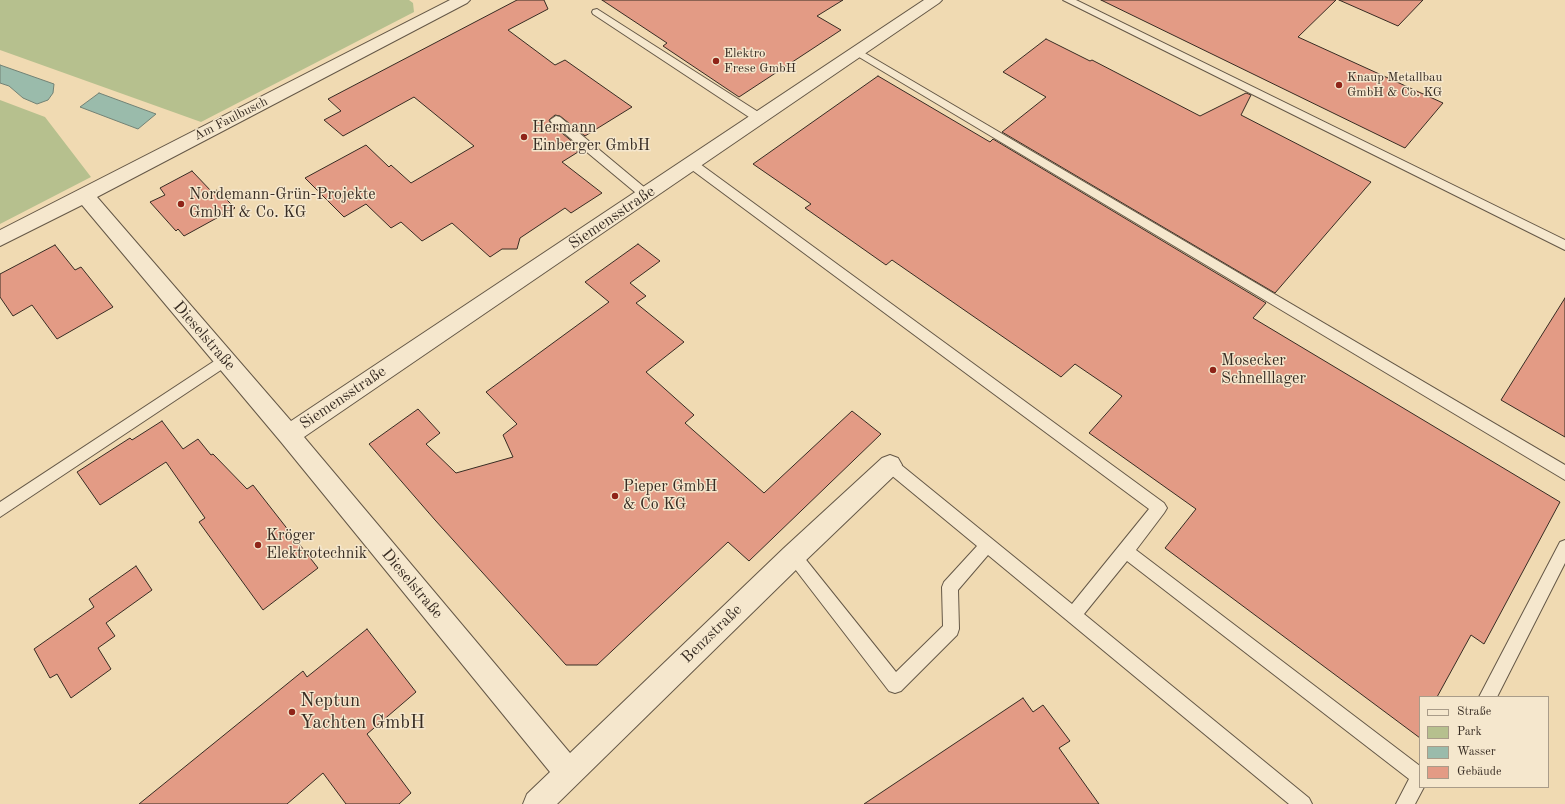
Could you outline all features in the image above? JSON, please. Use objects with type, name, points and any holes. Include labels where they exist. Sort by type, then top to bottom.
[{"type":"street","name":"Siemensstraße","points":[[289,435],[934,0]]},
{"type":"street","name":"Am Faulbusch","points":[[0,239],[450,2]]},
{"type":"street","name":"Dieselstraße","points":[[85,195],[289,435],[568,773]]},
{"type":"street","name":"Benzstraße","points":[[537,804],[793,556],[890,465]]},
{"type":"lane","points":[[1068,0],[1565,244]]},
{"type":"lane","points":[[597,12],[759,118]]},
{"type":"lane","points":[[858,52],[1565,473]]},
{"type":"lane","points":[[556,120],[646,195]]},
{"type":"lane","points":[[692,164],[1159,508],[1126,551],[1073,615]]},
{"type":"lane","points":[[0,510],[225,360]]},
{"type":"lane","points":[[890,465],[1303,804]]},
{"type":"lane","points":[[793,556],[895,685],[951,629],[950,587],[988,544]]},
{"type":"lane","points":[[1489,696],[1565,547]]},
{"type":"lane","points":[[1126,551],[1419,776]]},
{"type":"lane","points":[[1405,804],[1419,779]]},
{"type":"green space","points":[[0,0],[409,0],[413,3],[414,12],[201,122],[0,50]]},
{"type":"green space","points":[[0,100],[45,117],[91,177],[0,224]]},
{"type":"water","points":[[0,65],[54,84],[53,93],[48,100],[37,104],[23,98],[9,86],[0,83]]},
{"type":"water","points":[[99,93],[156,114],[138,129],[80,107]]},
{"type":"building","points":[[517,0],[544,0],[548,9],[508,30],[555,65],[565,60],[632,107],[585,136],[560,116],[555,115],[549,120],[551,124],[574,143],[570,146],[578,152],[562,162],[602,193],[571,213],[565,208],[520,238],[517,249],[502,249],[490,257],[452,223],[422,241],[401,222],[391,228],[366,204],[344,217],[305,178],[366,145],[389,167],[391,165],[411,183],[474,146],[414,97],[343,136],[324,120],[341,111],[328,99]]},
{"type":"building","points":[[602,0],[843,0],[817,16],[841,30],[739,97],[663,46],[667,43]]},
{"type":"building","name":"Knaup Metallbau GmbH & Co. KG","points":[[1101,0],[1336,0],[1298,37],[1443,103],[1405,148]]},
{"type":"building","points":[[1339,0],[1423,0],[1398,26]]},
{"type":"building","points":[[1046,39],[1090,61],[1092,60],[1200,116],[1246,93],[1251,95],[1241,115],[1371,182],[1275,293],[1002,132],[1046,97],[1003,72]]},
{"type":"building","name":"Mosecker Schnelllager","points":[[878,76],[990,142],[993,139],[1266,303],[1253,318],[1560,502],[1484,644],[1471,635],[1438,696],[1419,696],[1419,737],[1165,548],[1196,509],[1089,433],[1122,396],[1075,364],[1061,377],[892,260],[886,265],[805,208],[811,204],[753,164]]},
{"type":"building","name":"Nordemann-Grün-Projekte GmbH & Co. KG","points":[[192,171],[212,192],[217,190],[235,208],[184,236],[178,229],[176,231],[150,202],[165,195],[160,188]]},
{"type":"building","name":"Pieper GmbH & Co KG","points":[[638,244],[660,261],[630,283],[646,296],[636,303],[684,342],[646,372],[694,415],[685,423],[764,493],[852,411],[881,434],[749,561],[728,542],[597,665],[566,665],[435,520],[369,444],[418,409],[440,433],[426,444],[456,473],[513,457],[503,435],[517,424],[486,392],[609,302],[585,282]]},
{"type":"building","points":[[55,245],[75,270],[81,267],[113,307],[57,339],[32,305],[13,316],[0,297],[0,274]]},
{"type":"building","points":[[1565,298],[1565,437],[1501,400]]},
{"type":"building","points":[[162,421],[183,449],[198,439],[211,455],[213,454],[247,489],[253,485],[318,568],[263,610],[199,522],[205,518],[166,462],[100,505],[77,472],[130,438],[132,440]]},
{"type":"building","points":[[136,566],[152,590],[106,623],[115,636],[98,648],[111,669],[71,698],[57,674],[50,678],[34,649],[94,607],[89,599]]},
{"type":"building","points":[[367,629],[416,692],[367,734],[411,793],[399,804],[346,804],[323,773],[287,804],[139,804],[303,671],[307,677]]},
{"type":"building","points":[[1023,698],[1033,712],[1043,705],[1070,741],[1059,748],[1099,804],[864,804]]},
{"type":"place","name":"Elektro Frese GmbH","points":[[716,61]]},
{"type":"place","name":"Knaup Metallbau GmbH & Co. KG","points":[[1339,85]]},
{"type":"place","name":"Hermann Einberger GmbH","points":[[524,137]]},
{"type":"place","name":"Nordemann-Grün-Projekte GmbH & Co. KG","points":[[181,204]]},
{"type":"place","name":"Mosecker Schnelllager","points":[[1213,370]]},
{"type":"place","name":"Pieper GmbH & Co KG","points":[[615,496]]},
{"type":"place","name":"Kröger Elektrotechnik","points":[[258,545]]},
{"type":"place","name":"Neptun Yachten GmbH","points":[[292,712]]}]
